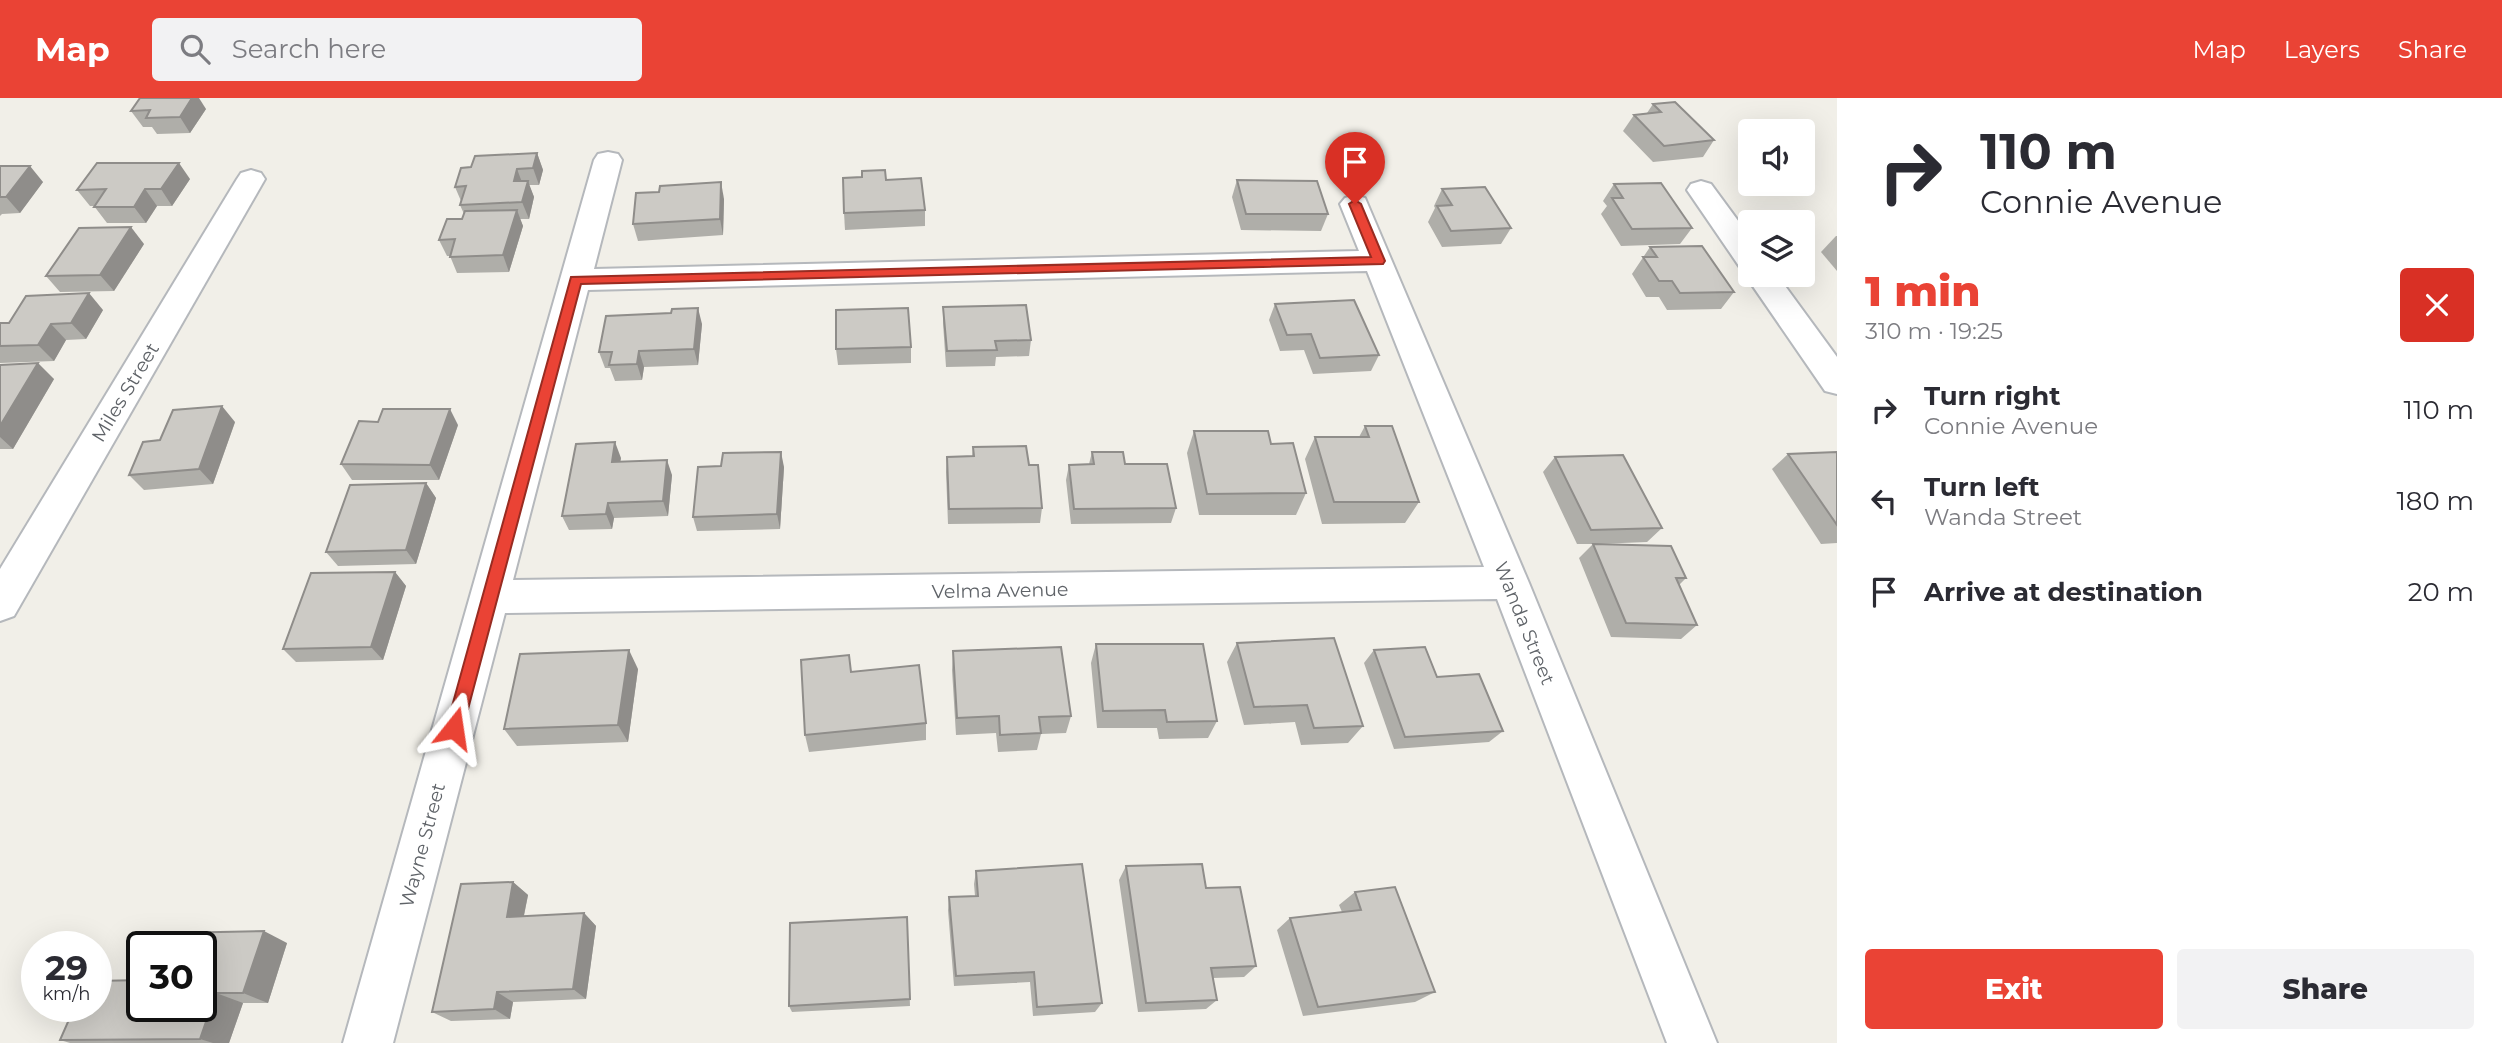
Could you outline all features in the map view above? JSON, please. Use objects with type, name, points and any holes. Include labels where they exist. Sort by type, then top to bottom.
[{"type":"street","name":"Wayne Street","points":[[368,1043],[608,160]]},
{"type":"street","name":"Miles Street","points":[[0,604],[251,179]]},
{"type":"street","points":[[1701,190],[1738,242]]},
{"type":"street","name":"Wanda Street","points":[[1355,204],[1510,583],[1692,1043]]},
{"type":"street","points":[[576,280],[1378,261]]},
{"type":"street","points":[[1770,287],[1837,382]]},
{"type":"street","name":"Velma Avenue","points":[[490,597],[1510,583]]},
{"type":"building","points":[[140,98],[192,98],[180,117],[146,118],[150,110],[131,111]]},
{"type":"building","points":[[1675,102],[1714,140],[1664,146],[1634,115],[1661,112],[1653,104]]},
{"type":"building","points":[[537,153],[533,168],[517,169],[514,181],[528,181],[522,202],[460,205],[466,186],[455,187],[461,168],[471,167],[475,156]]},
{"type":"building","points":[[97,163],[179,163],[161,189],[145,189],[134,207],[94,207],[106,189],[77,190]]},
{"type":"building","points":[[0,166],[30,166],[6,197],[0,197]]},
{"type":"building","points":[[885,170],[886,180],[921,178],[925,210],[844,213],[843,178],[862,177],[862,171]]},
{"type":"building","points":[[1237,180],[1317,181],[1328,214],[1246,214]]},
{"type":"building","points":[[721,182],[720,219],[633,224],[636,193],[659,192],[660,186]]},
{"type":"building","points":[[1661,183],[1692,228],[1632,229],[1612,198],[1623,198],[1614,184]]},
{"type":"building","points":[[1485,187],[1511,228],[1451,231],[1437,206],[1452,205],[1442,189]]},
{"type":"building","points":[[517,210],[503,255],[450,257],[455,239],[439,240],[447,219],[462,219],[465,211]]},
{"type":"building","points":[[131,227],[100,275],[46,276],[79,228]]},
{"type":"building","points":[[1702,246],[1734,292],[1680,293],[1672,281],[1659,281],[1643,257],[1657,257],[1650,247]]},
{"type":"building","points":[[89,293],[71,323],[51,324],[38,345],[0,346],[0,323],[9,323],[26,296]]},
{"type":"building","points":[[1354,300],[1379,355],[1320,358],[1311,334],[1287,335],[1275,304]]},
{"type":"building","points":[[1026,305],[1031,340],[995,341],[997,350],[947,351],[943,307]]},
{"type":"building","points":[[698,308],[694,349],[639,351],[637,364],[609,365],[612,352],[599,352],[606,316],[671,313],[672,309]]},
{"type":"building","points":[[908,308],[911,347],[836,349],[836,310]]},
{"type":"building","points":[[38,363],[0,426],[0,365]]},
{"type":"building","points":[[222,406],[199,469],[129,475],[143,442],[160,440],[173,410]]},
{"type":"building","points":[[383,409],[450,409],[430,465],[341,464],[359,421],[378,422]]},
{"type":"building","points":[[1365,426],[1392,426],[1419,502],[1334,502],[1315,437],[1369,437]]},
{"type":"building","points":[[1194,431],[1268,431],[1271,444],[1293,443],[1306,493],[1207,494]]},
{"type":"building","points":[[615,442],[612,462],[667,460],[663,501],[608,503],[606,514],[562,516],[576,444]]},
{"type":"building","points":[[1026,446],[1029,465],[1038,465],[1042,508],[949,509],[947,457],[974,456],[973,447]]},
{"type":"building","points":[[781,452],[777,514],[693,517],[698,467],[721,466],[723,453]]},
{"type":"building","points":[[1092,452],[1123,452],[1125,464],[1167,464],[1176,508],[1074,509],[1069,465],[1094,464]]},
{"type":"building","points":[[1837,452],[1837,525],[1788,454]]},
{"type":"building","points":[[1623,455],[1662,528],[1591,530],[1555,457]]},
{"type":"building","points":[[426,483],[406,550],[326,552],[350,485]]},
{"type":"building","points":[[1593,544],[1671,546],[1686,578],[1676,578],[1697,625],[1626,623]]},
{"type":"building","points":[[395,572],[371,647],[283,649],[311,573]]},
{"type":"building","points":[[1334,638],[1363,726],[1314,728],[1307,705],[1254,707],[1237,643]]},
{"type":"building","points":[[1096,644],[1203,644],[1217,721],[1167,722],[1165,710],[1103,711]]},
{"type":"building","points":[[1061,647],[1071,716],[1039,717],[1041,733],[1000,735],[999,716],[957,718],[953,651]]},
{"type":"building","points":[[1425,647],[1437,677],[1479,674],[1503,731],[1405,737],[1374,650]]},
{"type":"building","points":[[629,650],[618,725],[504,729],[520,654]]},
{"type":"building","points":[[849,655],[851,672],[919,665],[926,723],[805,735],[801,660]]},
{"type":"building","points":[[1082,864],[1102,1003],[1037,1007],[1034,972],[956,976],[949,897],[978,896],[976,871]]},
{"type":"building","points":[[1202,864],[1206,888],[1240,887],[1256,966],[1211,968],[1217,1000],[1146,1003],[1126,866]]},
{"type":"building","points":[[513,882],[507,917],[584,913],[573,989],[497,992],[494,1009],[432,1012],[461,884]]},
{"type":"building","points":[[1395,887],[1435,992],[1318,1007],[1290,918],[1361,910],[1355,892]]},
{"type":"building","points":[[907,917],[910,999],[789,1006],[790,923]]},
{"type":"building","points":[[264,931],[243,993],[217,993],[217,932]]},
{"type":"building","points":[[126,980],[126,1022],[206,1022],[200,1039],[60,1040],[68,1022],[112,1022],[112,981]]},
{"type":"route","points":[[454,728],[576,280],[1378,261],[1355,204]]}]
